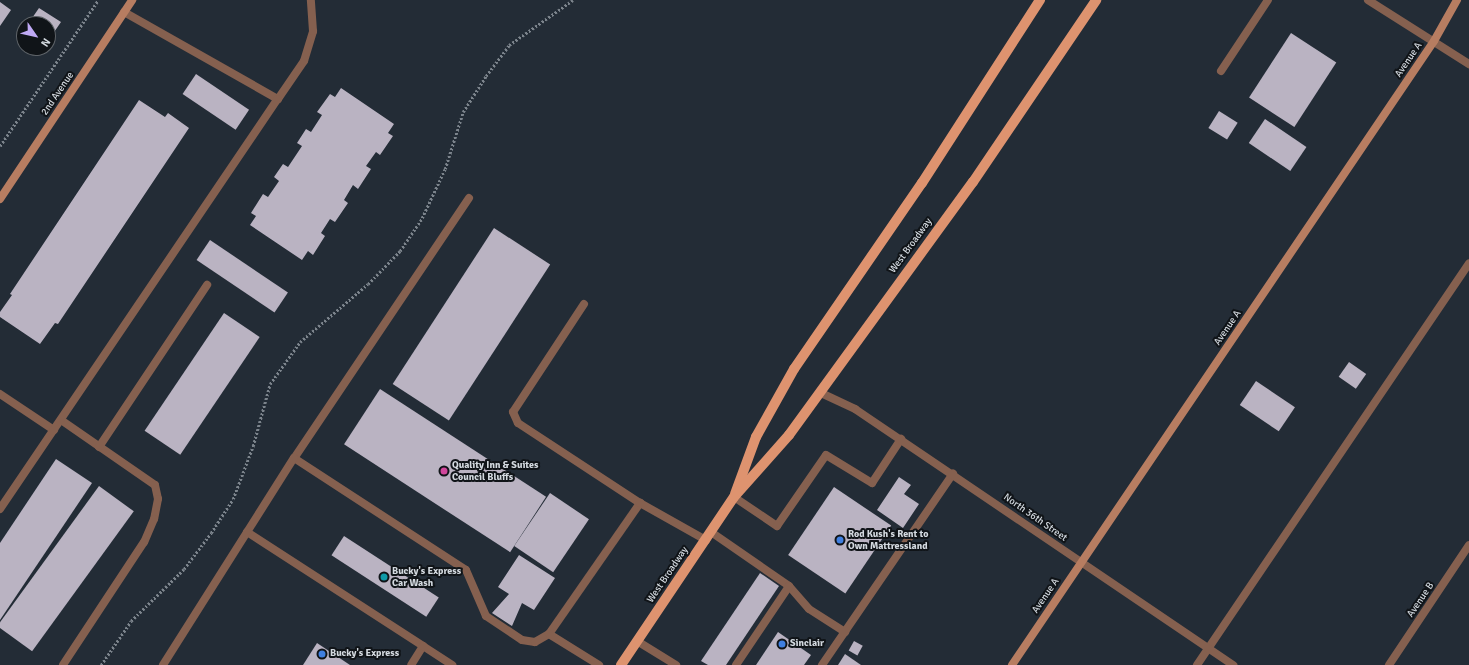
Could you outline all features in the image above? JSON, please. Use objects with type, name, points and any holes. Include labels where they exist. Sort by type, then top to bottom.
[{"type":"main road","name":"West Broadway","points":[[734,498],[756,437],[788,380],[922,183],[1040,0]]},
{"type":"main road","name":"West Broadway","points":[[620,665],[734,498],[779,448],[821,393],[973,182],[1096,0]]},
{"type":"street","name":"2nd Avenue","points":[[0,199],[132,0]]},
{"type":"street","points":[[0,509],[304,61],[312,31],[310,0]]},
{"type":"street","points":[[1221,71],[1268,0]]},
{"type":"street","points":[[1368,0],[1469,64]]},
{"type":"street","name":"Avenue A","points":[[1012,665],[1434,41],[1457,0]]},
{"type":"street","points":[[124,12],[278,99]]},
{"type":"street","points":[[163,665],[294,458],[469,198]]},
{"type":"street","points":[[1197,665],[1469,264]]},
{"type":"street","points":[[99,447],[207,285]]},
{"type":"street","points":[[584,304],[513,412],[518,423],[640,503],[708,536],[789,586],[809,609],[845,632]]},
{"type":"street","name":"North 36th Street","points":[[821,393],[855,409],[901,439],[1233,665]]},
{"type":"street","points":[[0,394],[54,430]]},
{"type":"street","points":[[61,420],[155,485],[158,499],[154,518],[144,542],[63,665]]},
{"type":"street","points":[[734,498],[777,526],[826,455],[872,483],[901,439]]},
{"type":"street","points":[[294,458],[466,570],[486,616],[522,640],[535,642],[549,634],[640,503]]},
{"type":"street","points":[[822,665],[953,474]]},
{"type":"street","points":[[248,532],[452,665]]},
{"type":"street","name":"Avenue B","points":[[1389,665],[1469,546]]},
{"type":"street","points":[[736,665],[789,586]]},
{"type":"street","points":[[549,634],[599,665]]},
{"type":"street","points":[[637,641],[676,665]]},
{"type":"street","points":[[411,665],[423,646]]},
{"type":"path","points":[[0,146],[98,0]]},
{"type":"path","points":[[101,665],[131,621],[184,568],[229,505],[253,446],[270,384],[300,342],[368,284],[400,251],[422,218],[444,169],[463,112],[486,76],[509,45],[573,0]]},
{"type":"building","points":[[0,2],[11,10],[0,26]]},
{"type":"building","points":[[39,8],[52,16],[34,16]]},
{"type":"building","points":[[56,19],[61,22],[56,29]]},
{"type":"building","points":[[1291,33],[1336,62],[1294,127],[1249,98]]},
{"type":"building","points":[[196,74],[249,110],[236,130],[183,94]]},
{"type":"building","points":[[341,88],[394,124],[388,133],[393,136],[380,155],[376,152],[366,166],[371,169],[358,189],[353,185],[344,200],[348,203],[335,222],[330,219],[321,233],[325,236],[313,255],[308,251],[302,260],[250,225],[256,216],[251,213],[263,194],[268,197],[279,181],[274,177],[283,164],[288,167],[302,146],[297,143],[306,129],[311,132],[322,115],[317,112],[330,94],[335,97]]},
{"type":"building","points":[[139,100],[165,117],[168,113],[189,128],[58,324],[55,323],[40,344],[0,317],[0,312],[12,295],[10,294]]},
{"type":"building","points":[[1219,111],[1238,123],[1227,140],[1208,128]]},
{"type":"building","points":[[1265,119],[1306,147],[1290,171],[1249,143]]},
{"type":"building","points":[[494,228],[550,264],[449,420],[393,384]]},
{"type":"building","points":[[210,240],[288,293],[275,312],[197,260]]},
{"type":"building","points":[[224,313],[260,337],[180,455],[145,431]]},
{"type":"building","points":[[1349,362],[1366,374],[1356,389],[1339,377]]},
{"type":"building","points":[[1256,381],[1295,407],[1279,431],[1240,405]]},
{"type":"building","name":"Quality Inn & Suites Council Bluffs","points":[[380,389],[546,497],[510,552],[344,444]]},
{"type":"building","points":[[56,459],[92,483],[0,620],[0,543]]},
{"type":"building","points":[[899,477],[911,485],[904,494],[919,504],[903,528],[877,510]]},
{"type":"building","points":[[99,486],[134,511],[32,651],[0,628],[0,622]]},
{"type":"building","name":"Rod Kush's Rent to Own Mattressland","points":[[834,487],[891,526],[845,594],[788,555]]},
{"type":"building","points":[[550,493],[589,519],[553,572],[514,546]]},
{"type":"building","name":"Bucky's Express Car Wash","points":[[344,536],[439,598],[426,617],[331,555]]},
{"type":"building","points":[[519,555],[555,578],[534,610],[522,603],[512,626],[492,613],[509,594],[498,587]]},
{"type":"building","points":[[760,573],[779,586],[726,665],[708,665],[701,661]]},
{"type":"building","name":"Sinclair","points":[[778,632],[811,655],[804,665],[756,665]]},
{"type":"building","points":[[854,641],[863,646],[857,655],[849,651]]},
{"type":"building","name":"Bucky's Express","points":[[317,643],[350,665],[303,665]]},
{"type":"building","points":[[845,654],[861,665],[838,665]]},
{"type":"place","name":"Quality Inn & Suites Council Bluffs","points":[[444,471]]},
{"type":"place","name":"Rod Kush's Rent to Own Mattressland","points":[[840,540]]},
{"type":"place","name":"Bucky's Express Car Wash","points":[[384,577]]},
{"type":"place","name":"Sinclair","points":[[782,644]]},
{"type":"place","name":"Bucky's Express","points":[[322,654]]}]
